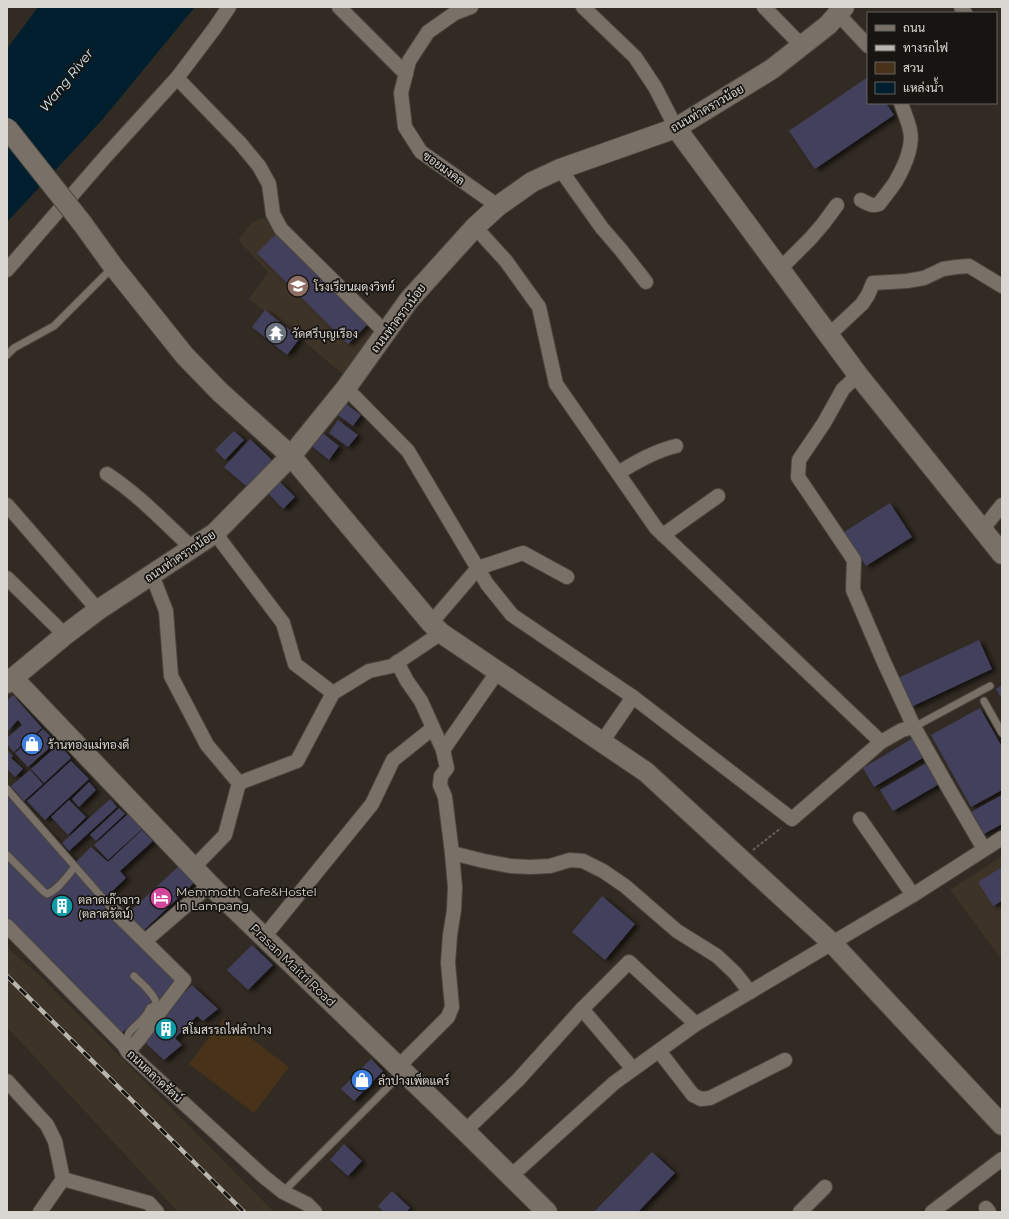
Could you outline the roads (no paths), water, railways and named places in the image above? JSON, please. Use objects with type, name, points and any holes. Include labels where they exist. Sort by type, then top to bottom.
[{"type":"street","points":[[7,270],[176,78],[229,7]]},
{"type":"street","points":[[339,7],[406,74]]},
{"type":"street","name":"ซอยมงคล","points":[[471,7],[455,13],[428,32],[409,61],[400,93],[405,127],[421,152],[498,206]]},
{"type":"street","points":[[584,7],[635,57],[655,87],[676,128],[828,335],[858,375],[1002,554]]},
{"type":"street","points":[[764,7],[802,46]]},
{"type":"street","points":[[841,11],[867,45]]},
{"type":"street","name":"ถนนท่าคราวน้อย","points":[[10,680],[98,610],[215,533],[291,456],[346,388],[408,300],[475,227],[498,206],[532,182],[560,169],[676,128],[772,69],[828,25],[841,11]]},
{"type":"street","points":[[176,78],[240,143],[259,166],[269,184],[273,214],[281,229],[386,333]]},
{"type":"street","points":[[861,200],[875,206],[879,204],[896,182],[903,168],[910,148],[911,136],[901,104]]},
{"type":"street","points":[[7,128],[82,223],[113,266],[185,356],[220,392],[291,456],[436,628],[646,772],[832,943],[999,1116]]},
{"type":"street","points":[[560,169],[602,228],[625,254],[646,282]]},
{"type":"street","points":[[780,268],[810,239],[823,224],[836,205]]},
{"type":"street","points":[[475,227],[506,261],[539,307],[556,384],[656,528],[880,742]]},
{"type":"street","points":[[828,335],[862,304],[873,283],[907,281],[924,278],[943,269],[969,266],[1002,286]]},
{"type":"street","points":[[858,375],[843,389],[824,423],[799,460],[798,477],[854,560],[853,590],[914,727],[984,849]]},
{"type":"street","points":[[346,388],[408,451],[487,584],[512,615],[633,697],[792,818],[880,742],[902,730],[914,727]]},
{"type":"street","points":[[618,473],[651,455],[664,449],[676,446]]},
{"type":"street","points":[[107,474],[147,506],[192,548]]},
{"type":"street","points":[[663,535],[718,496]]},
{"type":"street","points":[[7,505],[98,610]]},
{"type":"street","points":[[982,530],[1002,505]]},
{"type":"street","points":[[215,533],[283,623],[295,664],[333,693]]},
{"type":"street","points":[[239,783],[297,761],[333,693],[369,671],[392,666],[436,628],[478,568],[523,554],[567,577]]},
{"type":"street","points":[[152,575],[166,611],[171,676],[207,745],[239,783]]},
{"type":"street","points":[[7,578],[65,635]]},
{"type":"street","points":[[396,662],[421,701],[443,750],[447,768],[441,776],[440,785],[445,798],[455,887],[448,963],[452,1007],[448,1017],[400,1070]]},
{"type":"street","points":[[443,750],[498,671]]},
{"type":"street","name":"Prasan Maitri Road","points":[[10,680],[210,885],[547,1212]]},
{"type":"street","points":[[602,742],[633,697]]},
{"type":"street","points":[[264,937],[372,804],[393,760],[433,728]]},
{"type":"street","points":[[193,868],[225,835],[239,783]]},
{"type":"street","points":[[860,819],[913,895]]},
{"type":"street","points":[[510,1177],[614,1083],[696,1024],[913,895],[1002,838]]},
{"type":"street","points":[[452,853],[510,866],[550,866],[570,860],[583,861],[603,871],[626,886],[677,931],[717,956],[735,973],[750,992]]},
{"type":"street","points":[[145,942],[210,885]]},
{"type":"street","points":[[114,911],[184,980],[140,1038],[126,1048]]},
{"type":"street","name":"ถนนตลาดรัตน์","points":[[7,926],[126,1048],[264,1176],[283,1192],[307,1204],[314,1212]]},
{"type":"street","points":[[465,1131],[518,1080],[582,1009],[629,962],[696,1024]]},
{"type":"street","points":[[582,1009],[633,1070]]},
{"type":"street","points":[[659,1051],[693,1095],[701,1099],[710,1098],[785,1060]]},
{"type":"street","points":[[7,1081],[47,1125],[55,1140],[63,1179],[40,1212]]},
{"type":"street","points":[[932,1212],[1002,1160]]},
{"type":"street","points":[[63,1179],[149,1202],[156,1212]]},
{"type":"street","points":[[800,1212],[825,1187]]},
{"type":"lane","points":[[7,355],[14,348],[54,326],[113,266]]},
{"type":"lane","points":[[914,727],[990,686]]},
{"type":"lane","points":[[984,701],[1002,733]]},
{"type":"lane","points":[[7,789],[114,911]]},
{"type":"lane","points":[[7,855],[47,894],[57,888],[75,867]]},
{"type":"lane","points":[[126,1048],[129,1033],[143,1020],[150,1008],[157,1003],[155,998],[134,976]]},
{"type":"lane","points":[[283,1192],[400,1070]]},
{"type":"water","name":"Wang River","points":[[38,7],[195,7],[102,120],[7,222],[7,49]]},
{"type":"railway","points":[[7,976],[244,1212]]},
{"type":"place","name":"โรงเรียนผดุงวิทย์","points":[[298,286]]},
{"type":"place","name":"วัดศรีบุญเรือง","points":[[276,333]]},
{"type":"place","name":"ร้านทองแม่ทองดี","points":[[32,744]]},
{"type":"place","name":"Memmoth Cafe&Hostel In Lampang","points":[[161,898]]},
{"type":"place","name":"ตลาดเก๊าจาว (ตลาดรัตน์)","points":[[62,906]]},
{"type":"place","name":"สโมสรรถไฟลำปาง","points":[[166,1029]]},
{"type":"place","name":"ลำปางเพ็ตแคร์","points":[[362,1080]]}]
